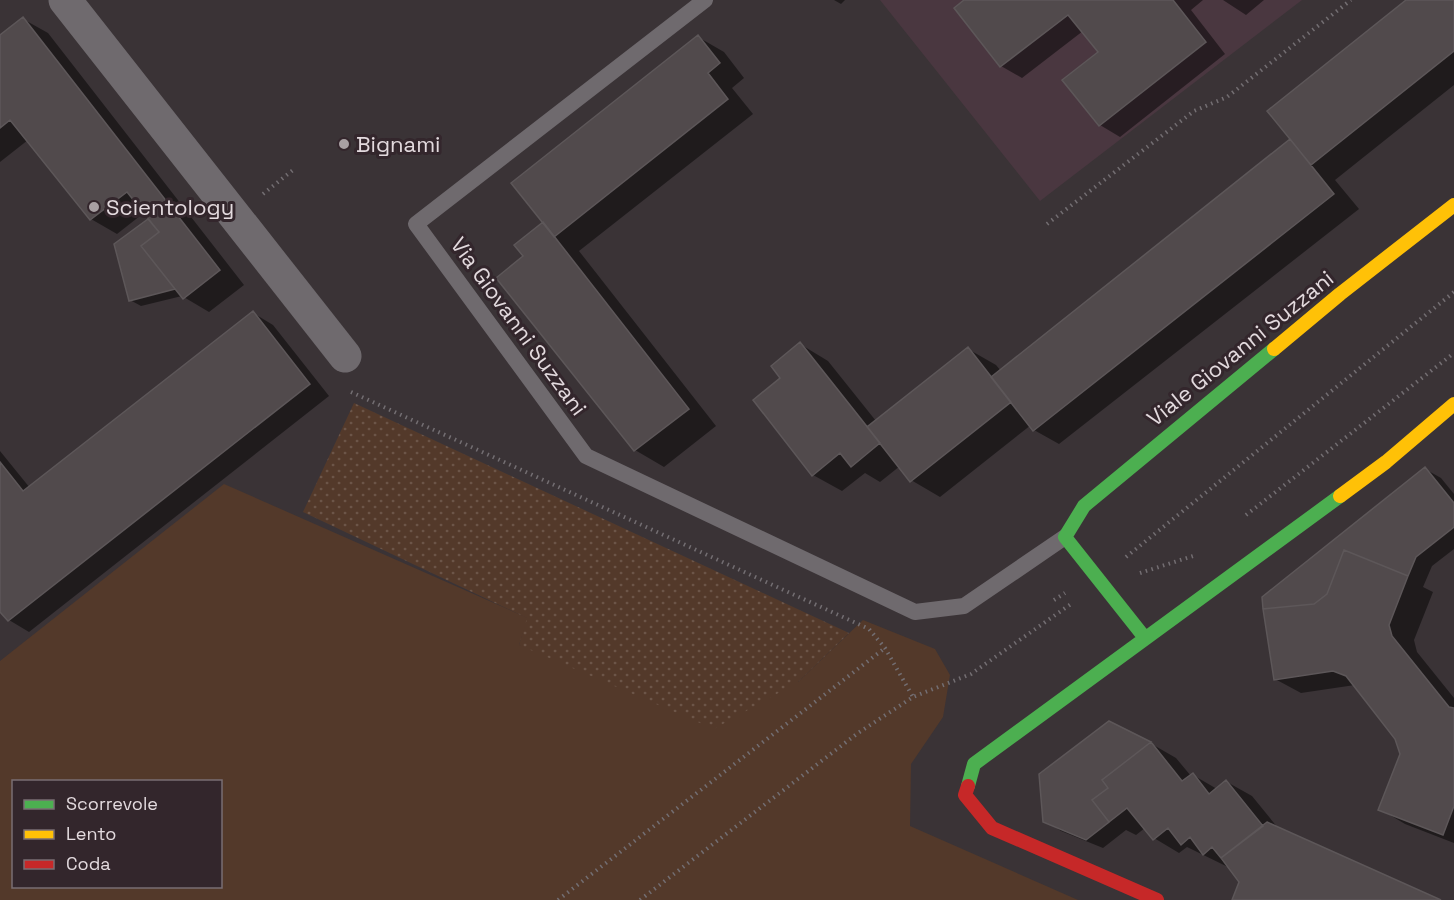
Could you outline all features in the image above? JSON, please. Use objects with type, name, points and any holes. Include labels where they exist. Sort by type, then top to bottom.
[{"type":"street","points":[[65,0],[345,356]]},
{"type":"street","name":"Viale Giovanni Suzzani","points":[[1065,537],[1084,506],[1340,294],[1454,204]]},
{"type":"street","points":[[1157,900],[992,828],[965,795],[974,764],[1386,462],[1454,404]]},
{"type":"street","points":[[1065,537],[1145,638]]},
{"type":"lane","name":"Via Giovanni Suzzani","points":[[705,0],[416,224],[586,456],[915,612]]},
{"type":"lane","name":"Viale Giovanni Suzzani","points":[[915,612],[964,606],[1065,537]]},
{"type":"path","points":[[1047,224],[1194,111],[1227,97],[1351,0]]},
{"type":"path","points":[[1125,557],[1454,292]]},
{"type":"path","points":[[1243,518],[1454,352]]},
{"type":"path","points":[[345,356],[344,389],[869,629],[885,648],[913,697]]},
{"type":"path","points":[[1130,577],[1197,554]]},
{"type":"path","points":[[640,900],[858,733],[913,697],[971,674],[1079,599]]},
{"type":"path","points":[[558,900],[885,648]]},
{"type":"shaded area","points":[[880,0],[1302,0],[1040,201]]},
{"type":"shaded area","points":[[354,403],[849,633],[798,682],[714,729],[519,645],[527,618],[303,512]]},
{"type":"shaded area","points":[[224,484],[528,618],[519,645],[798,682],[863,620],[935,649],[950,675],[943,717],[911,764],[910,826],[1078,900],[0,900],[0,661]]},
{"type":"building","points":[[964,0],[1173,0],[1206,42],[1099,126],[1062,80],[1098,52],[1068,15],[1000,67],[954,8]]},
{"type":"building","points":[[1406,0],[1454,0],[1454,51],[1311,165],[1267,111]]},
{"type":"building","points":[[23,17],[220,270],[183,299],[141,246],[159,232],[127,192],[90,220],[10,120],[0,128],[0,35]]},
{"type":"building","points":[[698,35],[720,63],[708,73],[728,99],[554,237],[511,183]]},
{"type":"building","points":[[1290,139],[1334,194],[1033,431],[991,377]]},
{"type":"building","points":[[148,219],[159,232],[141,246],[175,289],[129,301],[114,244]]},
{"type":"building","points":[[543,222],[689,409],[634,451],[496,278],[523,256],[514,245]]},
{"type":"building","points":[[253,311],[310,384],[8,621],[0,612],[0,462],[23,491]]},
{"type":"building","points":[[800,342],[880,443],[851,467],[840,453],[812,476],[753,400],[780,378],[771,366]]},
{"type":"building","points":[[968,347],[1011,402],[910,482],[867,427]]},
{"type":"building","points":[[1425,467],[1454,503],[1454,527],[1416,557],[1408,576],[1344,550],[1327,594],[1314,604],[1263,609],[1262,597]]},
{"type":"building","points":[[1344,550],[1408,576],[1389,625],[1392,636],[1449,707],[1454,708],[1454,806],[1443,835],[1378,810],[1400,754],[1395,739],[1346,676],[1333,671],[1274,680],[1263,609],[1314,604],[1327,594]]},
{"type":"building","points":[[1109,721],[1151,742],[1102,780],[1108,788],[1092,800],[1109,822],[1086,840],[1043,822],[1039,774]]},
{"type":"building","points":[[1151,742],[1182,781],[1193,773],[1209,794],[1226,780],[1263,826],[1221,858],[1212,847],[1203,855],[1190,837],[1181,845],[1168,828],[1153,840],[1127,808],[1109,822],[1092,800],[1108,788],[1102,780]]},
{"type":"building","points":[[1267,822],[1441,900],[1232,900],[1239,882],[1221,858]]},
{"type":"traffic: fast","points":[[1145,638],[1065,537],[1084,506],[1274,349]]},
{"type":"traffic: fast","points":[[968,786],[974,764],[1340,496]]},
{"type":"traffic: slow","points":[[1274,349],[1454,205]]},
{"type":"traffic: slow","points":[[1340,496],[1386,462],[1454,404]]},
{"type":"traffic: jam","points":[[968,786],[965,795],[992,828],[1157,900]]},
{"type":"place","name":"Bignami","points":[[344,144]]},
{"type":"place","name":"Scientology","points":[[94,207]]}]
